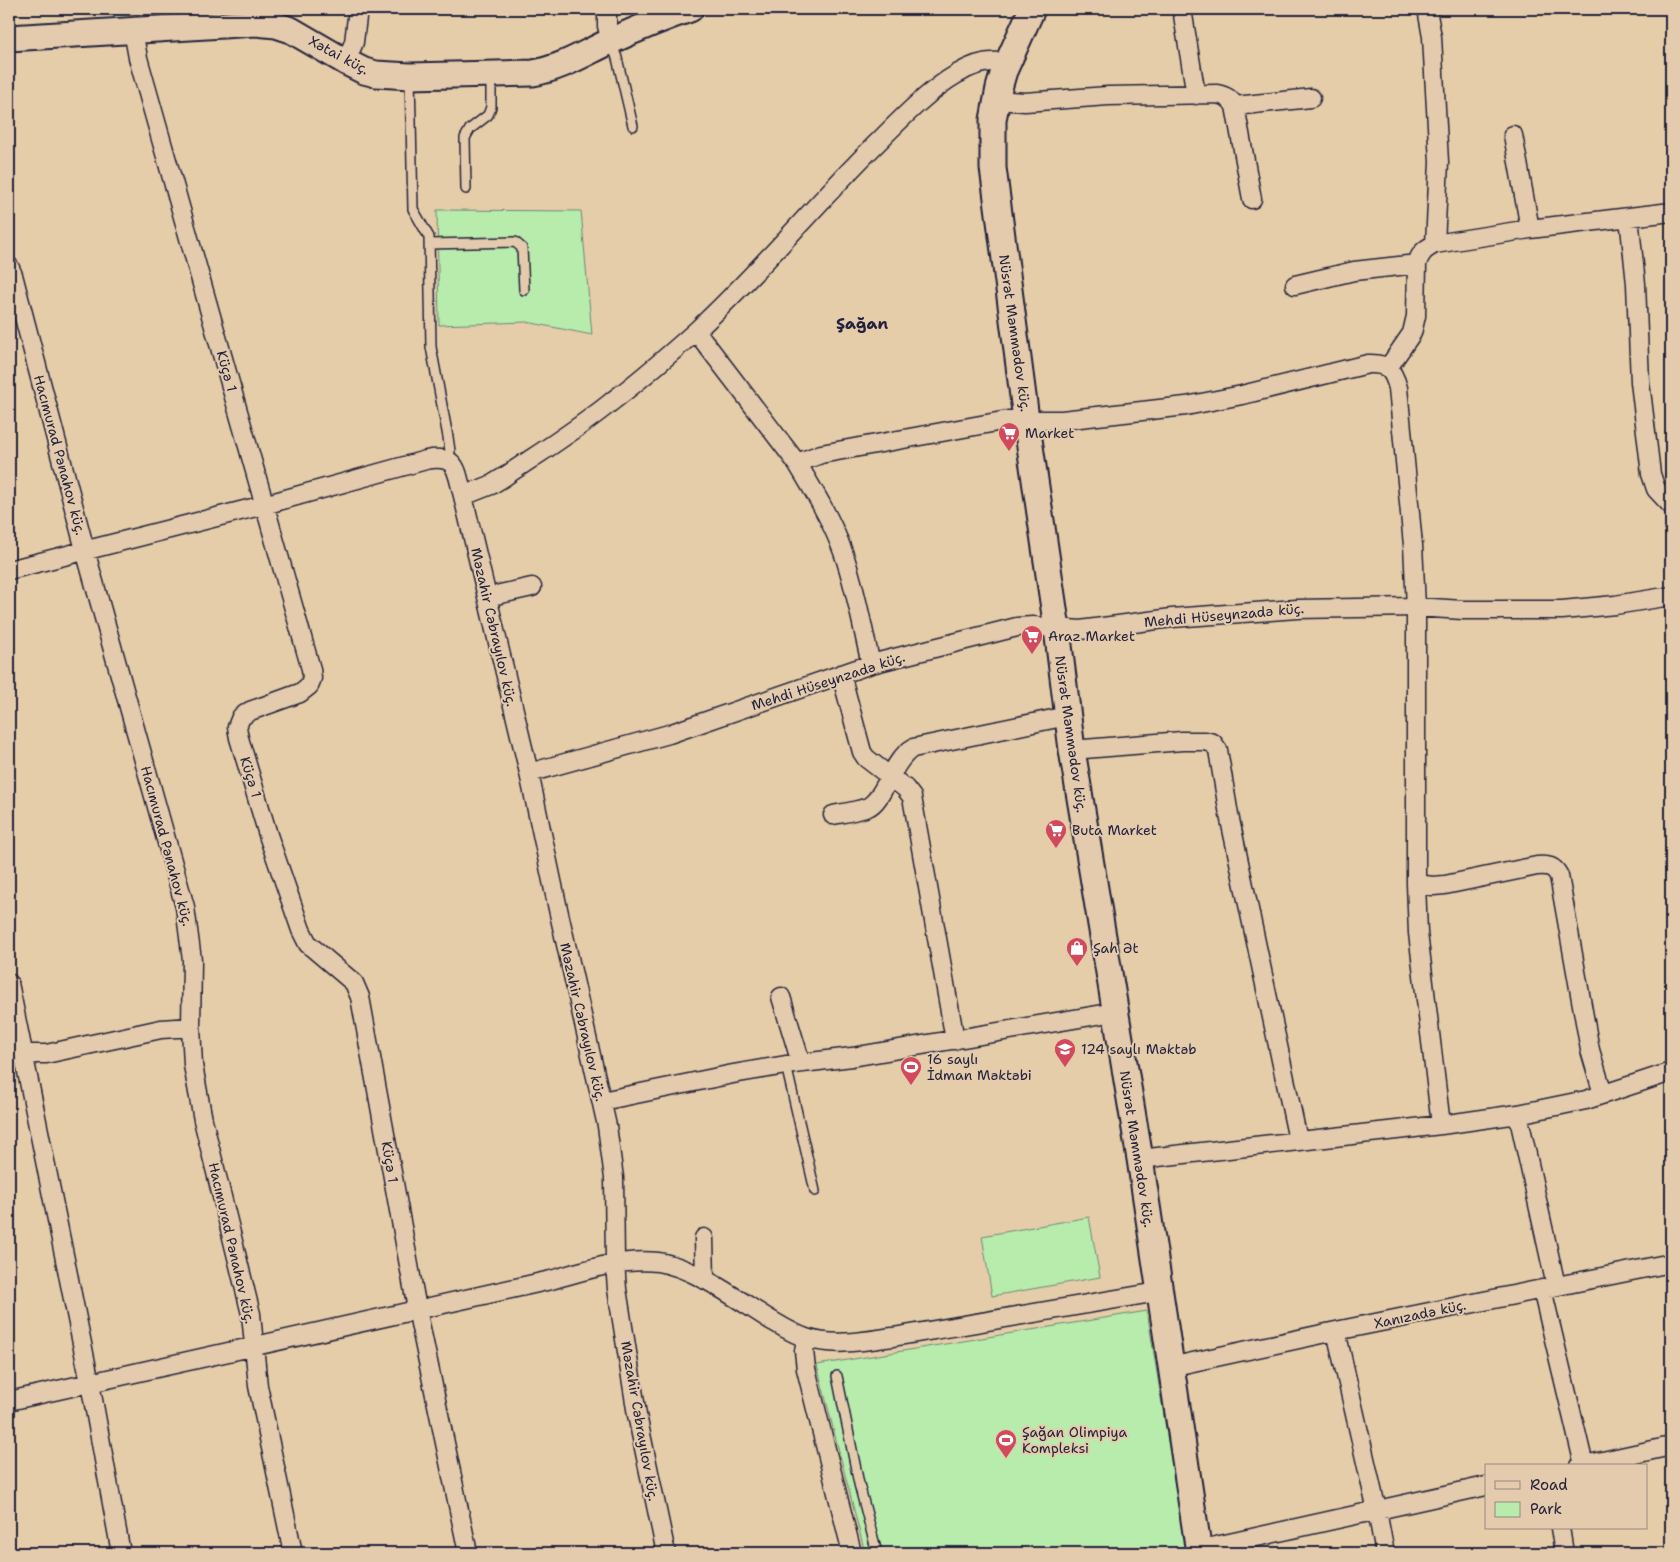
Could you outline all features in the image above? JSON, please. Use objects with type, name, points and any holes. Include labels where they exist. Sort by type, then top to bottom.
[{"type":"street","points":[[346,62],[354,42],[358,9]]},
{"type":"street","points":[[607,9],[607,26],[611,41]]},
{"type":"street","name":"Xətai küç.","points":[[9,38],[256,24],[276,25],[301,34],[346,62],[364,71],[376,74],[410,76],[533,73],[566,64],[611,41],[690,9]]},
{"type":"street","name":"Nüsrət Məmmədov küç.","points":[[1032,9],[1007,63],[996,100],[993,168],[1026,419],[1057,628],[1072,750],[1140,1160],[1158,1292],[1198,1551]]},
{"type":"street","points":[[1182,9],[1196,95]]},
{"type":"street","points":[[1427,9],[1432,37],[1439,162],[1434,244]]},
{"type":"street","name":"Küçə 1","points":[[133,30],[138,58],[311,669],[312,678],[310,686],[300,692],[250,710],[241,717],[237,727],[239,738],[269,838],[301,930],[308,944],[354,983],[360,998],[417,1309],[468,1553]]},
{"type":"street","points":[[463,496],[491,485],[504,477],[614,400],[696,331],[863,157],[939,87],[956,74],[972,66],[996,61],[1007,63]]},
{"type":"street","points":[[996,100],[1025,102],[1090,97],[1217,94],[1226,96],[1232,100],[1235,106],[1252,199]]},
{"type":"street","points":[[1235,106],[1311,98]]},
{"type":"street","points":[[1513,135],[1530,229]]},
{"type":"street","points":[[1388,368],[1412,333],[1416,316],[1417,264],[1420,256],[1434,244],[1530,229],[1671,212]]},
{"type":"street","points":[[1629,216],[1636,284],[1640,382],[1650,474],[1656,489],[1671,504]]},
{"type":"street","points":[[1295,285],[1354,271],[1417,264]]},
{"type":"street","name":"Hacımurad Pənahov küç.","points":[[9,266],[85,550],[185,907],[192,960],[191,1027],[193,1065],[203,1120],[251,1314],[258,1386],[293,1553]]},
{"type":"street","points":[[696,331],[797,463],[809,483],[843,551],[871,664]]},
{"type":"street","points":[[797,463],[821,454],[989,422],[1026,419],[1062,420],[1186,406],[1242,395],[1368,364],[1379,364],[1388,368],[1394,374],[1398,388],[1413,545],[1416,607],[1416,884],[1420,958],[1440,1125]]},
{"type":"street","points":[[9,570],[264,505],[426,460],[439,458],[448,460]]},
{"type":"street","name":"Məzahir Cəbrayılov küç.","points":[[448,460],[454,464],[463,496],[529,773],[602,1101],[614,1178],[615,1263],[620,1308],[637,1415],[666,1553]]},
{"type":"street","points":[[486,597],[532,587]]},
{"type":"street","name":"Mehdi Hüseynzadə küç.","points":[[529,773],[669,734],[871,664],[1017,627],[1086,629],[1172,618],[1297,608],[1416,607],[1473,610],[1562,610],[1615,605],[1671,596]]},
{"type":"street","points":[[841,674],[862,752],[866,758],[905,788],[912,796],[955,1040]]},
{"type":"street","points":[[832,815],[869,807],[877,798],[905,752],[913,748],[1067,716]]},
{"type":"street","points":[[1072,750],[1182,741],[1205,741],[1213,743],[1218,750],[1298,1140]]},
{"type":"street","points":[[1416,884],[1446,885],[1537,866],[1548,865],[1556,870],[1559,876],[1590,1050],[1603,1094]]},
{"type":"street","points":[[9,983],[16,1051],[90,1383],[121,1553]]},
{"type":"street","points":[[781,997],[794,1064]]},
{"type":"street","points":[[602,1101],[733,1074],[852,1057],[1115,1012]]},
{"type":"street","points":[[16,1051],[46,1054],[161,1029],[191,1027]]},
{"type":"street","points":[[1140,1160],[1518,1114],[1562,1106],[1671,1072]]},
{"type":"street","points":[[1518,1114],[1582,1464]]},
{"type":"street","points":[[704,1238],[705,1280]]},
{"type":"street","points":[[9,1401],[551,1280],[615,1263],[641,1261],[660,1263],[683,1270],[705,1280],[790,1331],[806,1338],[826,1342],[849,1343],[893,1337],[1158,1292]]},
{"type":"street","name":"Xanızadə küç.","points":[[1170,1367],[1336,1331],[1671,1263]]},
{"type":"street","points":[[1336,1331],[1378,1511],[1385,1553]]},
{"type":"street","points":[[806,1338],[804,1350],[806,1369],[852,1553]]},
{"type":"street","points":[[1587,1464],[1671,1446]]},
{"type":"street","points":[[1198,1551],[1485,1486]]},
{"type":"street","points":[[1560,1530],[1564,1553]]},
{"type":"lane","points":[[611,41],[617,58],[633,126]]},
{"type":"lane","points":[[466,189],[465,138],[470,130],[488,115],[491,107],[491,74]]},
{"type":"lane","points":[[410,76],[412,209],[427,232],[430,244],[431,347],[450,451],[448,460]]},
{"type":"lane","points":[[430,244],[515,242],[522,248],[524,290]]},
{"type":"lane","points":[[794,1064],[815,1191]]},
{"type":"lane","points":[[837,1376],[859,1484],[876,1553]]},
{"type":"green space","points":[[437,210],[581,211],[592,335],[527,322],[439,325]]},
{"type":"green space","points":[[1089,1217],[1100,1277],[992,1296],[982,1236]]},
{"type":"green space","name":"Şağan Olimpiya Kompleksi","points":[[1147,1311],[1186,1553],[865,1553],[817,1365]]},
{"type":"place","name":"Market","points":[[1009,452]]},
{"type":"place","name":"Araz Market","points":[[1032,655]]},
{"type":"place","name":"Buta Market","points":[[1056,849]]},
{"type":"place","name":"Şah Ət","points":[[1077,967]]},
{"type":"place","name":"124 saylı Məktəb","points":[[1065,1068]]},
{"type":"place","name":"16 saylı İdman Məktəbi","points":[[911,1086]]},
{"type":"place","name":"Şağan Olimpiya Kompleksi","points":[[1006,1459]]},
{"type":"district","name":"Şağan","points":[[862,323]]}]
